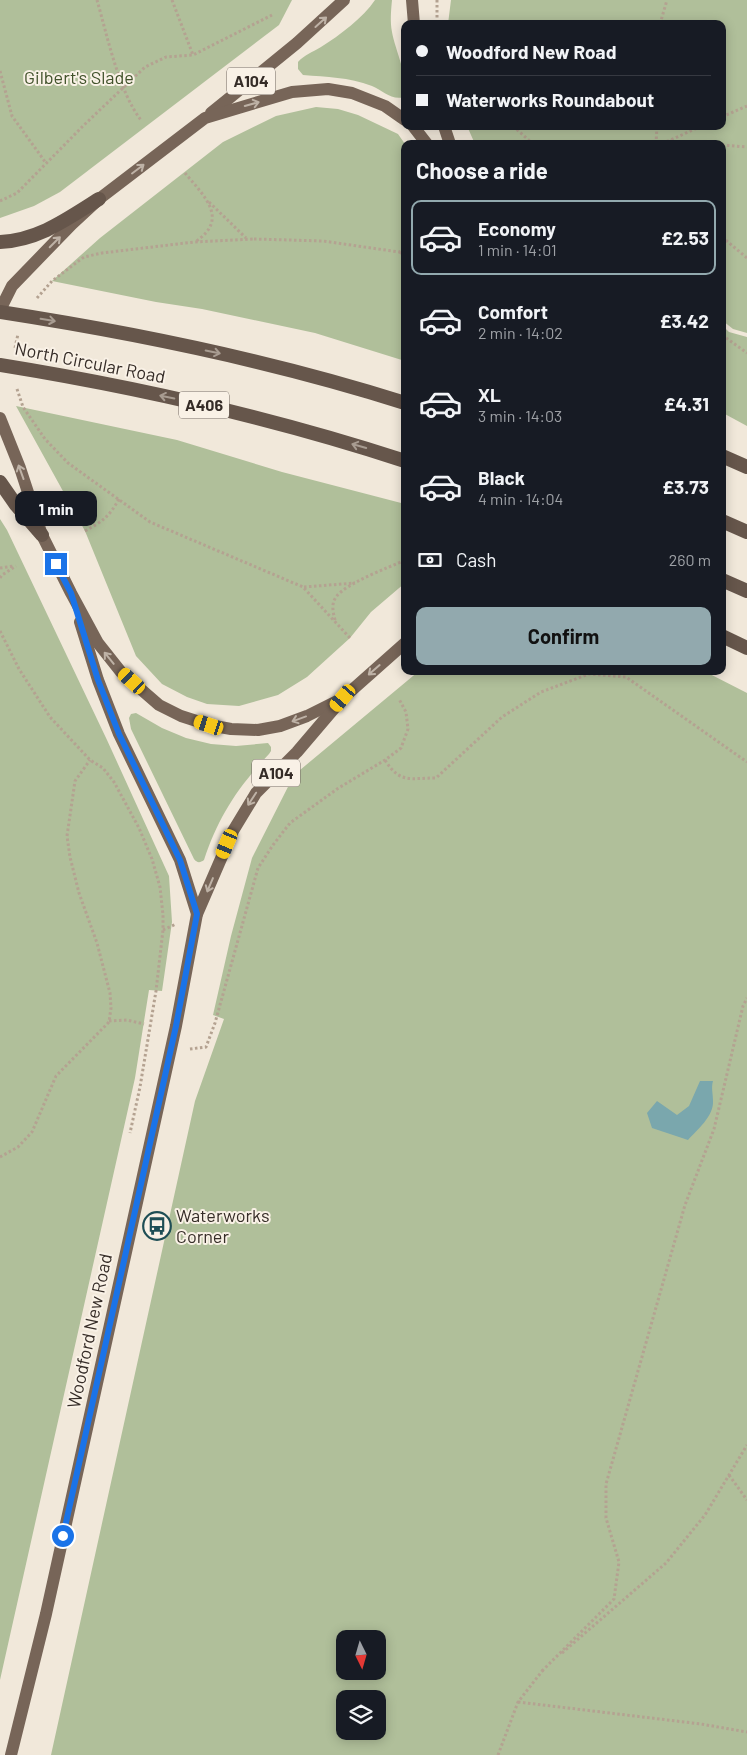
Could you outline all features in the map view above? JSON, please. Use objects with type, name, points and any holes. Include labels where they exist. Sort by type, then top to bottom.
[{"type":"highway","points":[[0,242],[44,232],[99,199]]},
{"type":"highway","name":"North Circular Road","points":[[0,311],[76,324],[228,356],[401,402]]},
{"type":"highway","name":"North Circular Road","points":[[0,365],[66,375],[214,408],[358,445],[401,459]]},
{"type":"highway","points":[[726,458],[747,467]]},
{"type":"highway","points":[[0,482],[16,505],[42,535]]},
{"type":"highway","points":[[726,523],[747,532]]},
{"type":"highway","points":[[726,582],[747,591]]},
{"type":"highway","points":[[726,638],[747,648]]},
{"type":"main road","name":"A104","points":[[206,118],[298,43],[344,0]]},
{"type":"main road","points":[[412,0],[414,20]]},
{"type":"main road","points":[[0,311],[12,286],[99,199],[206,118],[292,92],[328,89],[352,93],[378,102],[401,117]]},
{"type":"main road","points":[[416,130],[424,140]]},
{"type":"main road","points":[[0,418],[20,468],[42,535],[98,643],[121,672],[159,705],[181,716],[231,730],[258,730],[280,726],[343,698],[401,647]]},
{"type":"main road","name":"Woodford New Road","points":[[71,593],[98,680],[119,734],[180,860],[197,914]]},
{"type":"main road","name":"Woodford New Road","points":[[11,1755],[46,1614],[176,1026],[197,914],[233,831],[256,793],[297,752],[343,698]]},
{"type":"path","points":[[97,0],[123,86],[134,111],[141,120]]},
{"type":"path","points":[[172,0],[193,55]]},
{"type":"path","points":[[437,0],[437,20]]},
{"type":"path","points":[[661,20],[667,0]]},
{"type":"path","points":[[0,201],[16,193],[123,86],[145,67],[166,57],[193,55],[272,15]]},
{"type":"path","points":[[0,71],[12,116],[46,163]]},
{"type":"path","points":[[726,115],[747,106]]},
{"type":"path","points":[[518,130],[530,140]]},
{"type":"path","points":[[670,140],[693,130]]},
{"type":"path","points":[[726,145],[747,147]]},
{"type":"path","points":[[185,173],[209,202],[219,210],[244,238],[324,242],[399,252]]},
{"type":"path","points":[[194,242],[204,236],[211,226],[213,214],[209,202]]},
{"type":"path","points":[[35,301],[52,281],[84,257],[102,253],[194,242],[254,239]]},
{"type":"path","points":[[726,241],[747,258]]},
{"type":"path","points":[[14,356],[19,331]]},
{"type":"path","points":[[726,338],[747,353]]},
{"type":"path","points":[[16,382],[23,407],[45,439],[68,462],[150,522],[303,587],[350,638]]},
{"type":"path","points":[[85,531],[101,523],[110,514],[119,499]]},
{"type":"path","points":[[335,620],[333,608],[335,598],[344,590],[401,562]]},
{"type":"path","points":[[0,568],[16,566],[0,578]]},
{"type":"path","points":[[303,587],[358,582]]},
{"type":"path","points":[[0,630],[19,668],[50,717],[90,760],[103,768],[114,782],[139,828],[152,858],[160,887],[163,914],[156,991]]},
{"type":"path","points":[[385,760],[393,773],[402,778],[436,778],[502,717],[541,692],[586,675]]},
{"type":"path","points":[[601,675],[626,677],[747,762]]},
{"type":"path","points":[[189,1049],[206,1047],[215,1023],[258,868],[290,823],[337,789],[401,748],[408,729],[406,712],[399,699]]},
{"type":"path","points":[[0,1157],[18,1147],[32,1132],[56,1076],[109,1021],[111,1008],[110,993],[97,943],[79,893],[70,858],[67,836],[75,781],[90,760]]},
{"type":"path","points":[[497,1755],[518,1702],[542,1671],[614,1598],[619,1562],[606,1518],[606,1484],[685,1205],[714,1129],[743,1006],[747,998]]},
{"type":"path","points":[[109,1021],[127,1020],[144,1024]]},
{"type":"path","points":[[542,1671],[666,1563],[705,1515],[747,1444]]},
{"type":"path","points":[[729,1475],[747,1500]]},
{"type":"path","points":[[518,1702],[702,1724],[747,1732]]},
{"type":"green space","name":"Gilbert's Slade","points":[[0,0],[292,0],[279,25],[60,192],[34,206],[0,218]]},
{"type":"green space","points":[[375,0],[392,0],[391,28],[401,64],[401,98],[395,98],[372,86],[354,81],[303,75],[298,69],[298,62],[303,57],[351,26]]},
{"type":"green space","points":[[451,0],[747,0],[747,333],[733,329],[726,323],[726,140],[473,140],[469,130],[726,130],[726,20],[448,20]]},
{"type":"green space","points":[[316,107],[338,109],[358,115],[398,134],[402,140],[401,360],[315,333],[202,309],[156,302],[52,281],[100,238],[223,142],[276,116]]},
{"type":"green space","points":[[726,329],[729,332],[747,337],[747,426],[726,415]]},
{"type":"green space","points":[[16,406],[177,440],[282,472],[401,503],[401,586],[371,612],[350,638],[307,677],[278,695],[239,706],[207,704],[187,697],[162,684],[136,656],[85,531]]},
{"type":"green space","points":[[0,519],[7,530],[107,740],[169,876],[172,922],[162,991],[149,990],[135,1078],[0,1680]]},
{"type":"green space","points":[[414,675],[712,675],[747,693],[747,1755],[51,1755],[195,1101],[224,1019],[213,1015],[231,936],[252,858],[294,775]]},
{"type":"green space","points":[[136,713],[162,728],[186,738],[211,744],[236,746],[268,743],[271,747],[269,754],[230,803],[216,830],[204,860],[201,862],[197,862],[194,859],[131,729],[129,718],[131,714]]},
{"type":"water","points":[[700,1081],[713,1081],[713,1107],[708,1117],[688,1140],[652,1128],[647,1113],[657,1101],[677,1115],[689,1106]]},
{"type":"place","name":"Waterworks Corner","points":[[157,1226]]},
{"type":"route","points":[[56,564],[71,593],[98,680],[119,734],[180,860],[197,914],[176,1026],[63,1536]]}]
